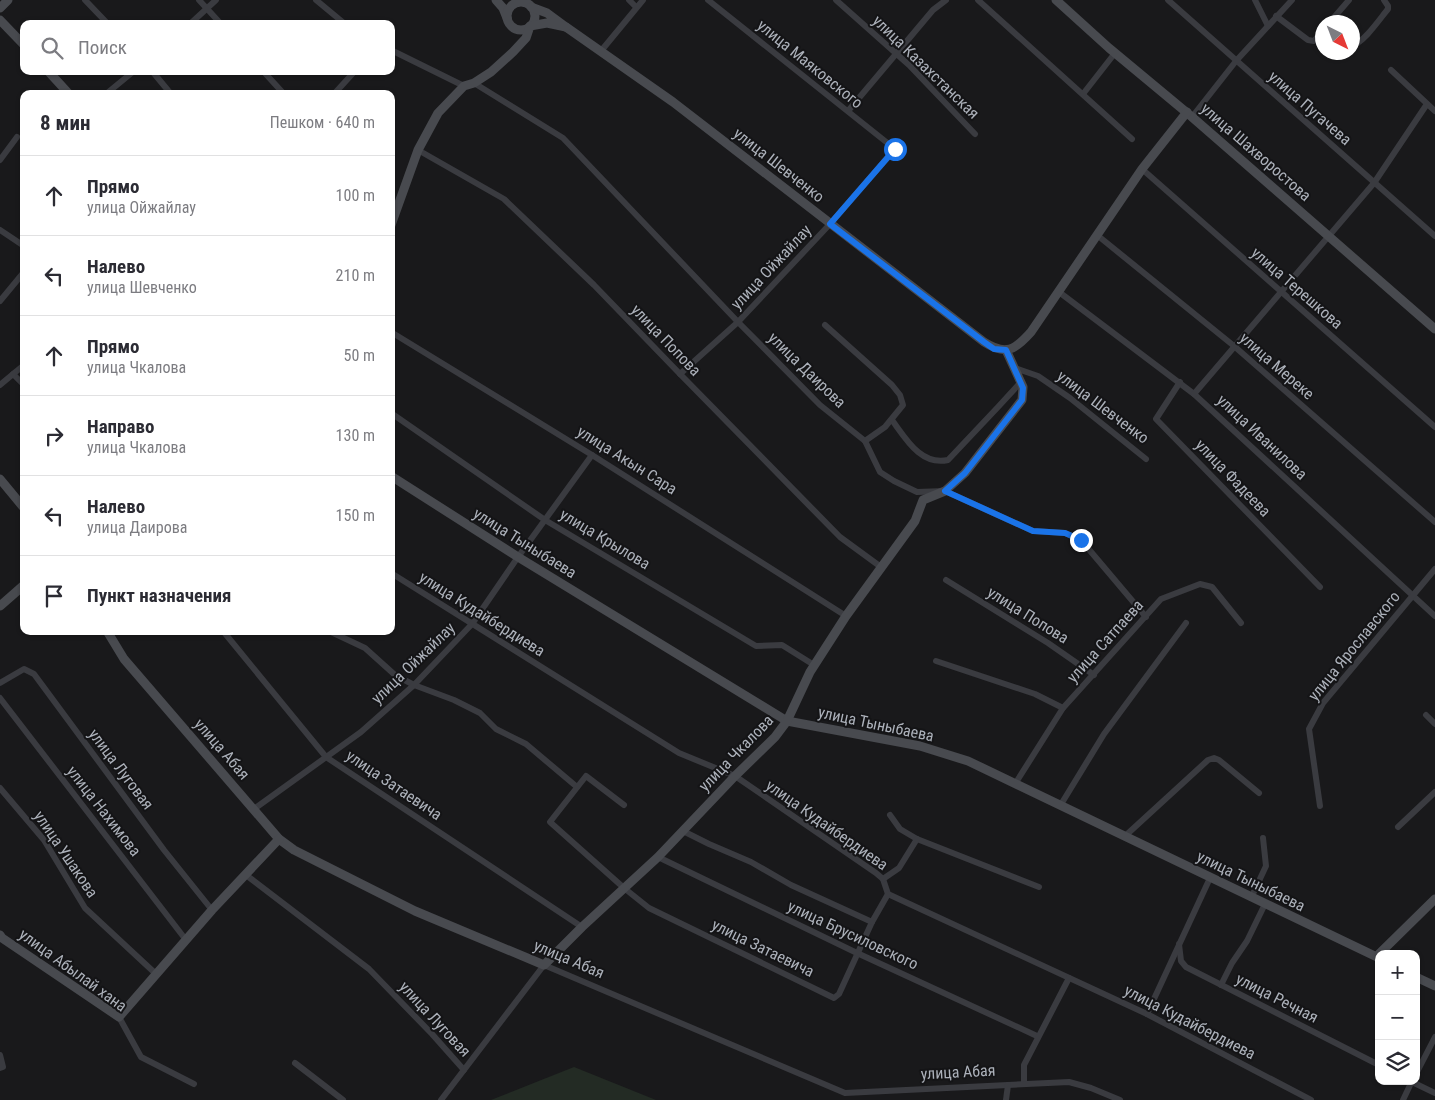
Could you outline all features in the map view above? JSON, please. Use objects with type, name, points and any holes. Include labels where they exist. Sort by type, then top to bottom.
[{"type":"street","points":[[0,8],[8,0]]},
{"type":"street","points":[[85,0],[104,20]]},
{"type":"street","points":[[198,0],[218,20]]},
{"type":"street","points":[[194,20],[216,0]]},
{"type":"street","points":[[316,0],[339,20]]},
{"type":"street","points":[[496,0],[503,8],[516,39],[513,52]]},
{"type":"street","points":[[629,0],[636,7]]},
{"type":"street","points":[[601,51],[643,0]]},
{"type":"street","name":"улица Маяковского","points":[[708,0],[895,149]]},
{"type":"street","name":"улица Казахстанская","points":[[836,0],[896,54],[975,134]]},
{"type":"street","points":[[978,0],[1132,139]]},
{"type":"street","name":"улица Шахворостова","points":[[1056,0],[1115,53],[1330,235],[1435,329]]},
{"type":"street","name":"улица Пугачева","points":[[1168,0],[1435,236]]},
{"type":"street","points":[[1255,0],[1268,26]]},
{"type":"street","points":[[1006,350],[1013,349],[1026,338],[1142,170],[1236,61],[1292,0]]},
{"type":"street","points":[[1336,15],[1349,0]]},
{"type":"street","points":[[1360,41],[1388,9],[1384,0]]},
{"type":"street","points":[[395,214],[418,150],[438,114],[464,86],[474,83],[491,72],[513,52],[526,38],[534,15],[531,7],[518,1],[512,6],[507,18]]},
{"type":"street","points":[[848,111],[942,1]]},
{"type":"street","name":"улица Шевченко","points":[[531,7],[547,13],[673,102],[994,349],[1006,350]]},
{"type":"street","points":[[1276,16],[1308,40],[1315,40]]},
{"type":"street","points":[[0,20],[20,41]]},
{"type":"street","points":[[512,27],[523,30],[530,26],[547,23],[566,27]]},
{"type":"street","points":[[395,52],[464,86]]},
{"type":"street","points":[[1082,94],[1115,53]]},
{"type":"street","points":[[1390,70],[1435,111]]},
{"type":"street","points":[[52,75],[65,90]]},
{"type":"street","points":[[111,90],[129,75]]},
{"type":"street","points":[[155,75],[168,90]]},
{"type":"street","points":[[267,75],[281,90]]},
{"type":"street","points":[[338,90],[351,75]]},
{"type":"street","name":"улица Даирова","points":[[474,83],[563,138],[738,322],[820,404],[865,441],[880,472],[917,492],[945,491],[1033,531],[1065,533],[1081,540],[1146,618]]},
{"type":"street","points":[[1194,394],[1374,182],[1428,104]]},
{"type":"street","points":[[0,160],[17,136]]},
{"type":"street","name":"улица Ойжайлау","points":[[680,374],[738,322],[830,224],[895,149]]},
{"type":"street","name":"улица Попова","points":[[418,150],[504,199],[594,285],[840,537],[881,567]]},
{"type":"street","name":"улица Терешкова","points":[[1142,170],[1435,427]]},
{"type":"street","points":[[0,230],[20,243]]},
{"type":"street","name":"улица Мереке","points":[[1097,235],[1234,346],[1435,522]]},
{"type":"street","points":[[0,301],[20,277]]},
{"type":"street","name":"улица Иванилова","points":[[1059,292],[1194,394],[1435,616]]},
{"type":"street","points":[[824,325],[892,385],[900,395],[904,405],[892,420],[865,441]]},
{"type":"street","name":"улица Акын Сара","points":[[395,334],[592,455],[846,616]]},
{"type":"street","name":"улица Чкалова","points":[[440,1100],[544,965],[683,831],[775,737],[788,721],[814,665],[846,616],[914,521],[923,500],[945,491],[965,473],[1022,400],[1023,388],[1006,350]]},
{"type":"street","points":[[0,385],[20,368]]},
{"type":"street","name":"улица Шевченко","points":[[1015,368],[1038,376],[1146,459]]},
{"type":"street","points":[[13,374],[20,381]]},
{"type":"street","points":[[892,420],[922,457],[937,463],[948,460],[1020,382]]},
{"type":"street","name":"улица Фадеева","points":[[1180,382],[1156,419],[1320,587]]},
{"type":"street","name":"улица Крылова","points":[[395,416],[545,520],[756,646],[782,645],[814,665]]},
{"type":"street","name":"улица Ойжайлау","points":[[254,809],[361,732],[414,685],[472,624],[592,455]]},
{"type":"street","points":[[0,479],[20,503]]},
{"type":"street","name":"улица Тыныбаева","points":[[395,479],[518,557],[788,721],[920,746],[968,761],[1252,898],[1375,955]]},
{"type":"street","name":"улица Ярославского","points":[[1320,806],[1308,729],[1323,703],[1435,569]]},
{"type":"street","name":"улица Кудайбердиева","points":[[395,576],[679,753],[735,776],[883,879],[888,894],[1147,1014],[1311,1100]]},
{"type":"street","name":"улица Попова","points":[[946,580],[1048,643],[1094,675]]},
{"type":"street","name":"улица Сатпаева","points":[[1014,784],[1063,708],[1146,618],[1161,599],[1200,584],[1212,588],[1241,623]]},
{"type":"street","points":[[0,606],[20,588]]},
{"type":"street","points":[[1060,806],[1104,734],[1186,623]]},
{"type":"street","name":"улица Абая","points":[[109,635],[124,660],[279,839],[294,850],[415,911],[845,1093],[1069,1082],[1091,1088],[1120,1100]]},
{"type":"street","name":"улица Затаевича","points":[[226,635],[326,757],[582,927]]},
{"type":"street","points":[[337,635],[365,648],[395,675],[480,713],[496,729],[526,744],[577,787]]},
{"type":"street","points":[[936,661],[1036,694],[1063,708]]},
{"type":"street","name":"улица Луговая","points":[[0,683],[24,669],[34,674],[158,842],[212,910]]},
{"type":"street","name":"улица Нахимова","points":[[0,698],[186,940]]},
{"type":"street","points":[[1426,714],[1435,724]]},
{"type":"street","points":[[1124,837],[1208,760],[1214,758],[1219,760],[1258,793]]},
{"type":"street","points":[[624,805],[586,776],[550,822],[624,888]]},
{"type":"street","name":"улица Ушакова","points":[[0,788],[44,840],[85,908],[156,974]]},
{"type":"street","points":[[1398,827],[1435,792]]},
{"type":"street","points":[[890,815],[900,829],[917,839],[1039,887]]},
{"type":"street","points":[[683,831],[751,862],[791,885],[872,922]]},
{"type":"street","points":[[1252,898],[1264,875],[1266,866],[1263,838]]},
{"type":"street","points":[[119,1017],[212,910],[279,839]]},
{"type":"street","points":[[883,879],[900,868],[917,839]]},
{"type":"street","name":"улица Брусиловского","points":[[658,856],[857,953],[1038,1036]]},
{"type":"street","name":"улица Луговая","points":[[246,875],[369,969],[464,1070]]},
{"type":"street","points":[[1147,1014],[1210,878]]},
{"type":"street","name":"улица Затаевича","points":[[624,888],[649,908],[834,998],[839,994],[857,953]]},
{"type":"street","points":[[857,953],[888,894]]},
{"type":"street","points":[[1384,950],[1435,898]]},
{"type":"street","points":[[1221,985],[1247,941],[1265,904]]},
{"type":"street","name":"улица Абылай хана","points":[[0,935],[119,1017],[141,1057],[194,1084]]},
{"type":"street","name":"улица Речная","points":[[1179,944],[1183,965],[1375,1063]]},
{"type":"street","points":[[1024,1084],[1024,1065],[1069,978]]},
{"type":"street","points":[[1420,979],[1435,986]]},
{"type":"street","points":[[1420,1066],[1435,1037]]},
{"type":"street","points":[[0,1055],[3,1068],[0,1068]]},
{"type":"street","points":[[295,1063],[343,1100]]},
{"type":"street","points":[[1006,1100],[1008,1085]]},
{"type":"street","points":[[1403,1100],[1410,1085]]},
{"type":"street","points":[[1418,1085],[1435,1093]]},
{"type":"shaded area","points":[[574,1067],[656,1100],[491,1100]]},
{"type":"route","points":[[895,149],[830,224],[984,342],[994,349],[1006,350],[1023,388],[1022,400],[965,473],[945,491],[1033,531],[1065,533],[1081,540]]}]
